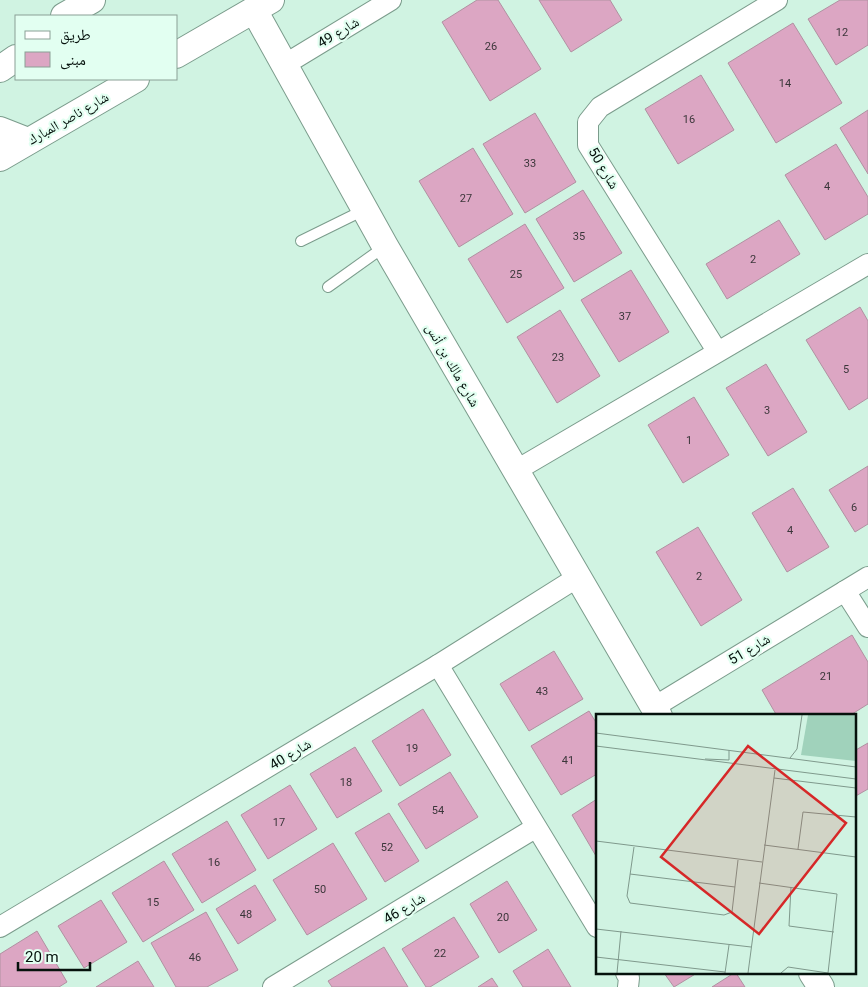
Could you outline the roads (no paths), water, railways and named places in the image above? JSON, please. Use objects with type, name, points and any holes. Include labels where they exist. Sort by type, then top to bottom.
[{"type":"street","points":[[66,15],[92,0]]},
{"type":"street","name":"شارع 49","points":[[284,65],[391,0]]},
{"type":"street","name":"شارع 50","points":[[717,351],[588,144],[588,122],[600,107],[776,0]]},
{"type":"street","points":[[178,54],[262,5]]},
{"type":"street","name":"شارع مالك بن أنس","points":[[262,5],[284,65],[385,246],[656,711]]},
{"type":"street","points":[[0,54],[15,46]]},
{"type":"street","points":[[0,69],[15,59]]},
{"type":"street","name":"شارع ناصر المبارك","points":[[0,158],[134,80]]},
{"type":"street","points":[[0,130],[28,141]]},
{"type":"street","points":[[515,471],[868,264]]},
{"type":"street","name":"شارع 40","points":[[0,927],[438,665],[578,577]]},
{"type":"street","name":"شارع 51","points":[[656,711],[868,577]]},
{"type":"street","points":[[845,591],[868,627]]},
{"type":"street","points":[[438,665],[596,924]]},
{"type":"street","name":"شارع 46","points":[[273,987],[536,828]]},
{"type":"street","points":[[627,974],[629,978],[628,987]]},
{"type":"street","points":[[813,974],[821,987]]},
{"type":"lane","points":[[301,240],[365,210]]},
{"type":"lane","points":[[328,287],[385,246]]}]
